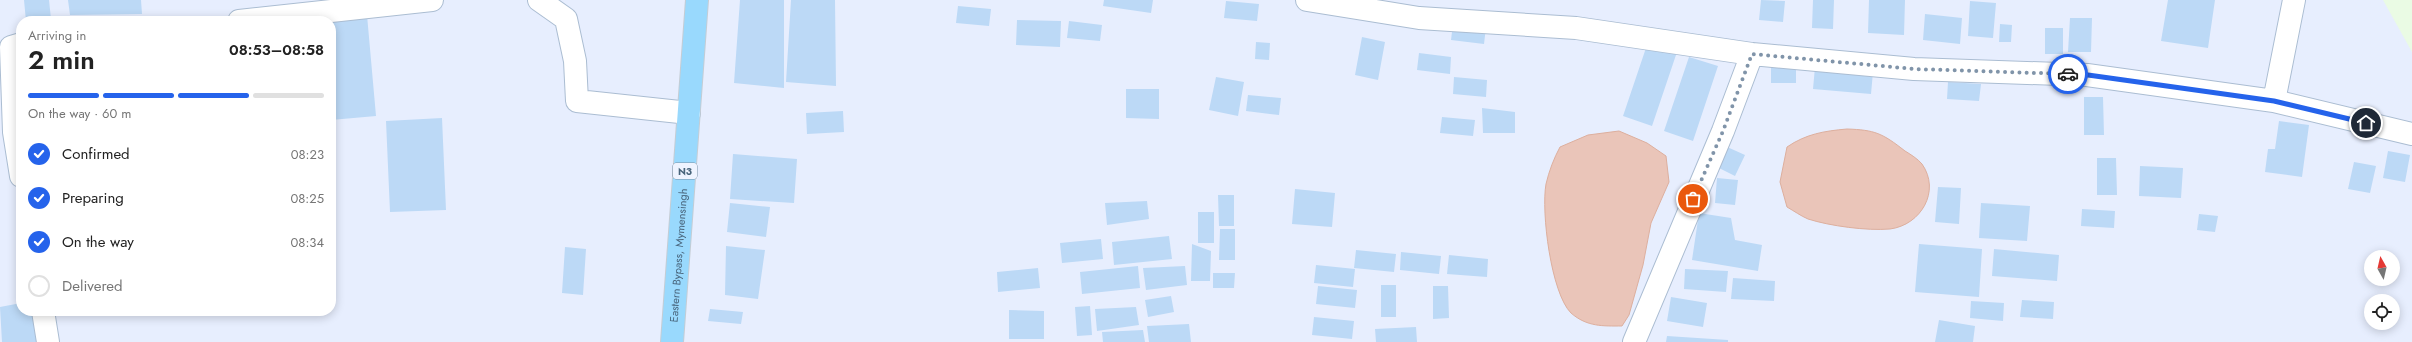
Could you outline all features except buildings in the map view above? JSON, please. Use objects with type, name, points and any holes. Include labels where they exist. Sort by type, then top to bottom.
[{"type":"highway","name":"Eastern Bypass, Mymensingh","points":[[672,342],[697,0]]},
{"type":"street","points":[[285,16],[432,0]]},
{"type":"street","points":[[539,0],[566,19],[575,61],[577,101],[689,113]]},
{"type":"street","points":[[1307,0],[1419,18],[1576,28],[1752,54],[1914,69],[2088,75],[2274,101],[2412,134]]},
{"type":"street","points":[[2274,101],[2294,0]]},
{"type":"street","points":[[16,46],[11,47],[14,132],[16,145]]},
{"type":"street","points":[[1634,342],[1723,131],[1752,54]]},
{"type":"street","points":[[44,316],[48,342]]},
{"type":"shaded area","points":[[2383,0],[2412,0],[2412,52]]},
{"type":"shaded area","points":[[1847,129],[1865,130],[1884,136],[1922,164],[1927,174],[1929,185],[1928,195],[1925,205],[1919,214],[1911,221],[1890,229],[1849,227],[1827,224],[1808,219],[1787,207],[1780,182],[1787,147],[1808,136]]},
{"type":"shaded area","points":[[1619,131],[1647,143],[1666,156],[1669,182],[1651,223],[1643,265],[1629,315],[1622,326],[1602,326],[1583,321],[1571,313],[1564,303],[1558,288],[1553,271],[1546,232],[1546,184],[1560,147],[1588,135]]},
{"type":"way so far","points":[[1693,199],[1723,131],[1752,54],[1914,69],[2068,74]]},
{"type":"route","points":[[2068,74],[2088,75],[2274,101],[2366,123]]}]
